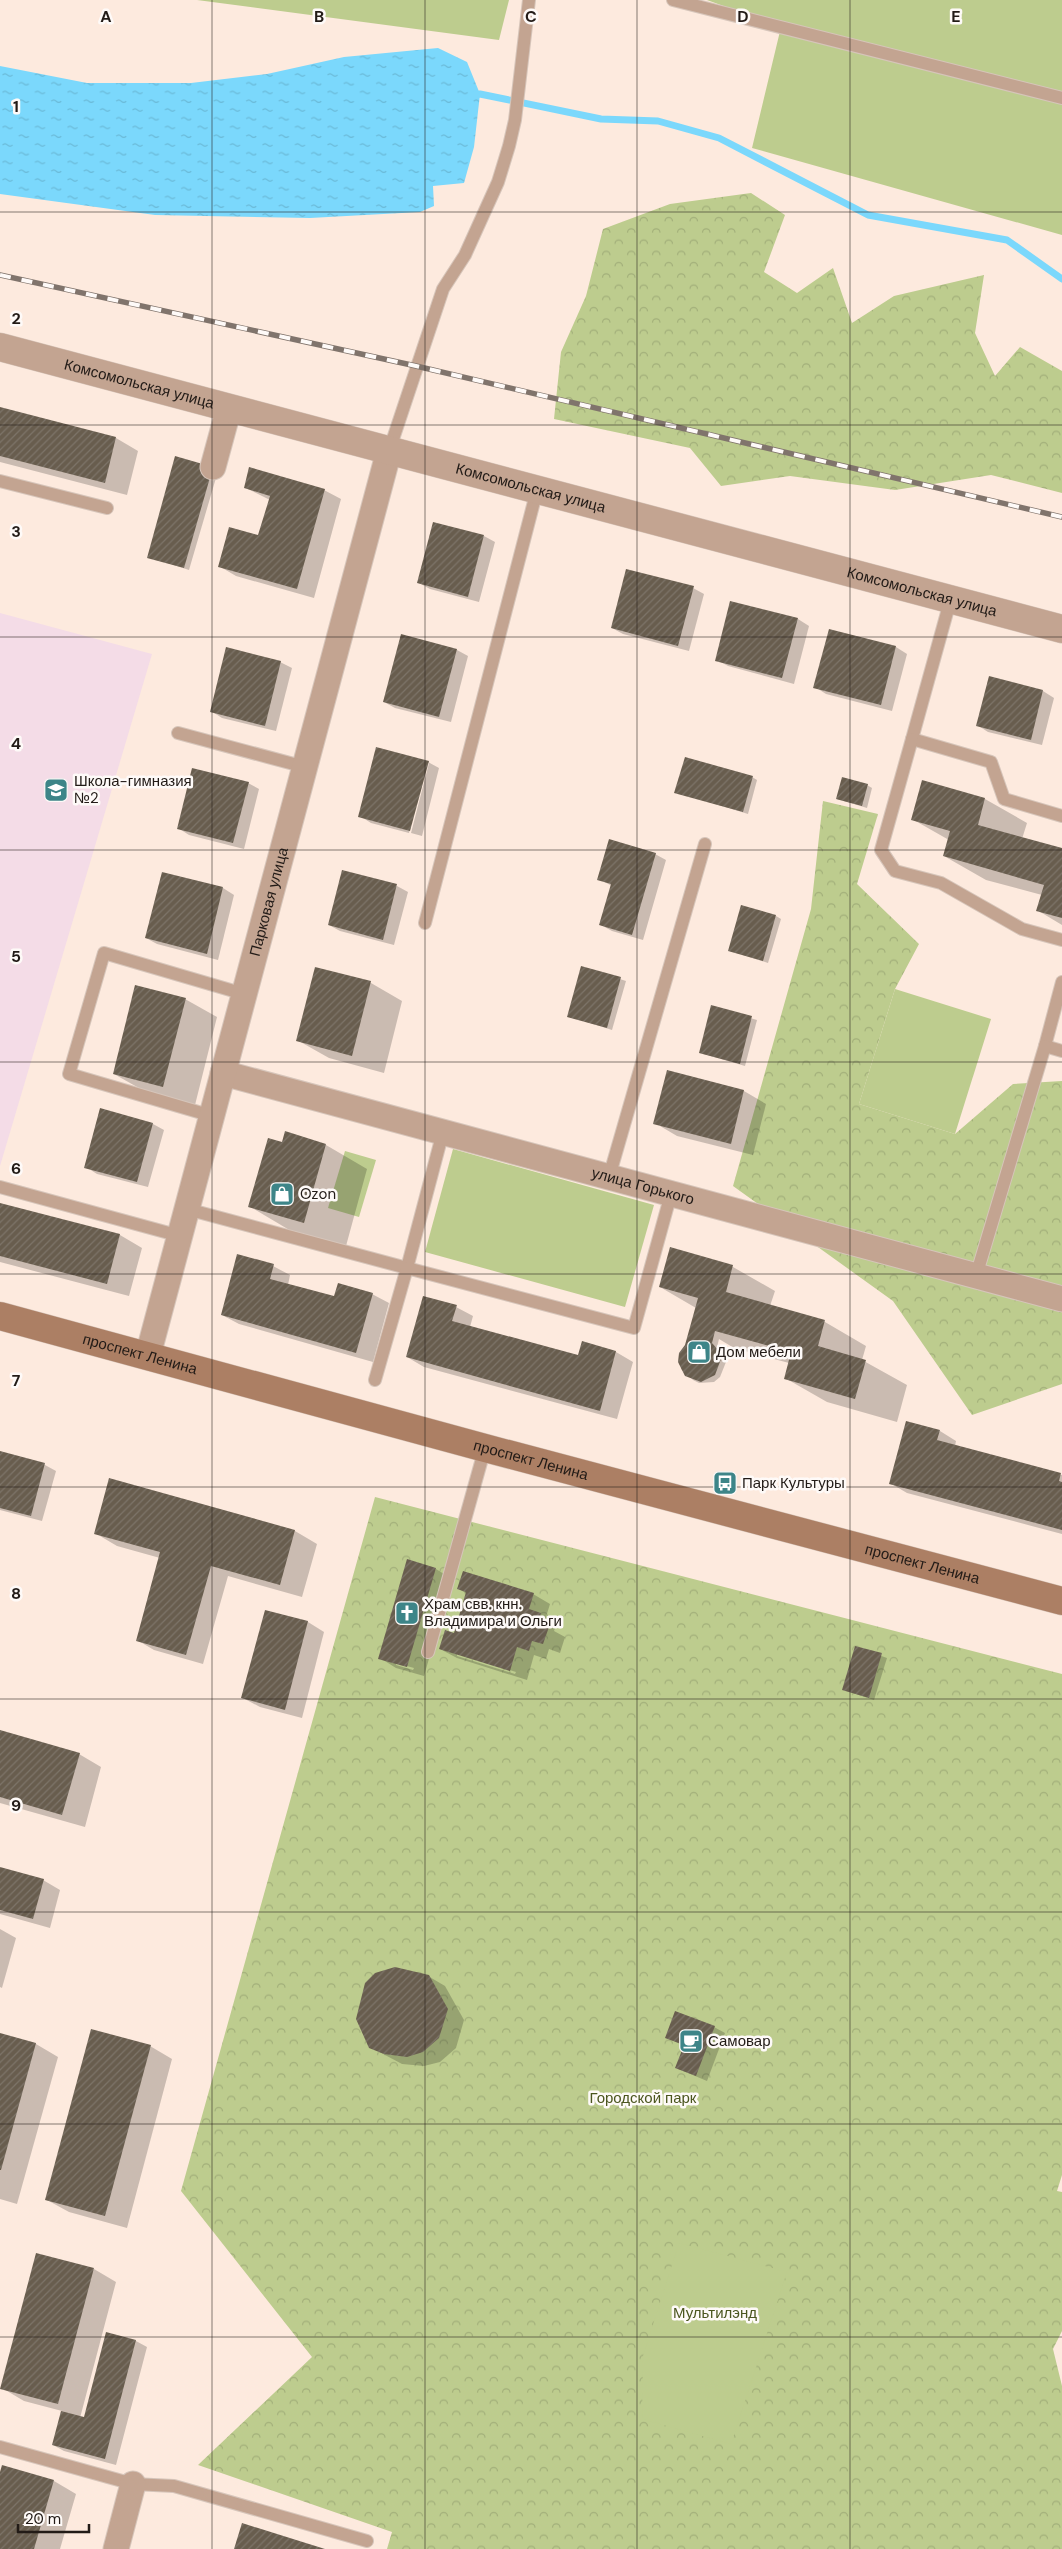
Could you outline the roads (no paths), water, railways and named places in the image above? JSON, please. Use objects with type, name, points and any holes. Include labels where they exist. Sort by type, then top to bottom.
[{"type":"main road","name":"проспект Ленина","points":[[0,1316],[1062,1602]]},
{"type":"street","name":"Комсомольская улица","points":[[0,347],[1062,629]]},
{"type":"street","points":[[214,467],[229,408]]},
{"type":"street","name":"Парковая улица","points":[[148,1355],[389,450]]},
{"type":"street","name":"улица Горького","points":[[223,1073],[1062,1299]]},
{"type":"street","points":[[116,2549],[133,2484]]},
{"type":"lane","points":[[389,450],[443,289],[465,255],[498,182],[515,120],[528,0]]},
{"type":"lane","points":[[673,0],[1062,98]]},
{"type":"lane","points":[[0,481],[107,508]]},
{"type":"lane","points":[[425,923],[538,490]]},
{"type":"lane","points":[[951,598],[882,850],[895,871],[941,883],[1022,929],[1062,940]]},
{"type":"lane","points":[[178,733],[305,767]]},
{"type":"lane","points":[[912,739],[991,762],[1004,799],[1062,816]]},
{"type":"lane","points":[[609,1177],[706,844]]},
{"type":"lane","points":[[212,1116],[69,1074],[104,953],[244,994]]},
{"type":"lane","points":[[976,1276],[1045,1046],[1062,982]]},
{"type":"lane","points":[[1045,1046],[1062,1051]]},
{"type":"lane","points":[[375,1380],[443,1132]]},
{"type":"lane","points":[[0,1187],[180,1236]]},
{"type":"lane","points":[[187,1209],[634,1328],[671,1194]]},
{"type":"lane","points":[[428,1652],[485,1448]]},
{"type":"lane","points":[[0,2447],[133,2484],[174,2486],[367,2541]]},
{"type":"water","points":[[438,48],[467,62],[480,94],[474,147],[464,183],[433,186],[434,206],[420,212],[310,218],[155,215],[0,194],[0,66],[87,83],[191,83],[267,74],[344,57]]},
{"type":"waterway","points":[[471,96],[480,94],[601,119],[658,121],[719,138],[868,215],[1007,240],[1062,279]]},
{"type":"railway","points":[[0,275],[416,366],[1062,517]]},
{"type":"place","name":"Школа-гимназия №2","points":[[56,790]]},
{"type":"place","name":"Ozon","points":[[282,1194]]},
{"type":"place","name":"Дом мебели","points":[[699,1352]]},
{"type":"place","name":"Парк Культуры","points":[[725,1483]]},
{"type":"place","name":"Храм свв. кнн. Владимира и Ольги","points":[[407,1613]]},
{"type":"place","name":"Самовар","points":[[691,2041]]},
{"type":"park label","name":"Городской парк","points":[[643,2098]]},
{"type":"park label","name":"Мультилэнд","points":[[715,2313]]}]
